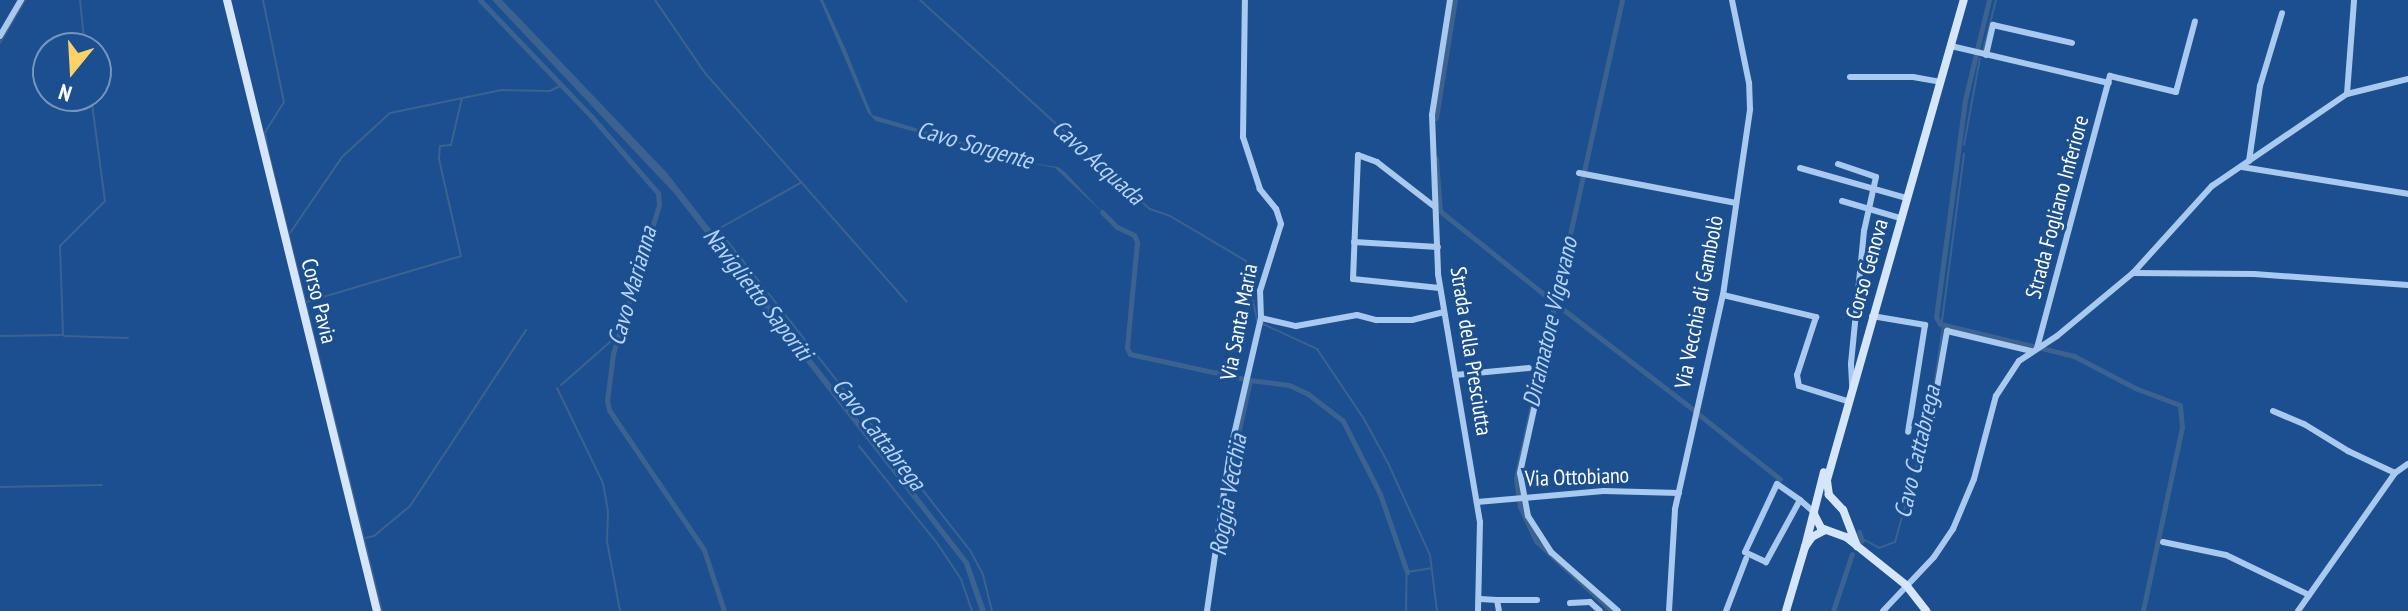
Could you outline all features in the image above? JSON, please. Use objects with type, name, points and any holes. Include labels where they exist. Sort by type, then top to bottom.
[{"type":"main road","name":"Corso Pavia","points":[[227,0],[377,611]]},
{"type":"main road","name":"Corso Genova","points":[[1833,502],[1827,480],[1839,430],[1964,0]]},
{"type":"main road","points":[[1786,611],[1815,513],[1822,476],[1839,430]]},
{"type":"main road","points":[[1857,546],[1840,506],[1833,502],[1821,504],[1815,513],[1818,525],[1857,546],[1906,585],[1926,611]]},
{"type":"main road","points":[[1805,547],[1812,537],[1840,526],[1844,518]]},
{"type":"street","points":[[0,36],[21,0]]},
{"type":"street","name":"Via Santa Maria","points":[[1207,611],[1230,452],[1261,318],[1260,291],[1281,224],[1276,209],[1260,189],[1243,137],[1245,0]]},
{"type":"street","name":"Strada della Presciutta","points":[[1450,0],[1432,115],[1435,207],[1440,288],[1477,502],[1478,611]]},
{"type":"street","name":"Via Vecchia di Gambolò","points":[[1669,611],[1671,543],[1679,493],[1723,295],[1750,92],[1732,0]]},
{"type":"street","points":[[2347,94],[2354,0]]},
{"type":"street","points":[[2249,161],[2260,86],[2282,13]]},
{"type":"street","points":[[1951,46],[2176,92],[2195,21]]},
{"type":"street","points":[[1979,54],[1993,25],[2072,43]]},
{"type":"street","points":[[1850,77],[1913,77],[1941,82]]},
{"type":"street","name":"Strada Fogliano Inferiore","points":[[2037,347],[2109,79]]},
{"type":"street","name":"Strada Fogliano Inferiore","points":[[1883,611],[1934,557],[1953,529],[1974,479],[1996,396],[2019,361],[2133,273],[2212,186],[2347,94],[2408,79]]},
{"type":"street","points":[[1435,207],[1377,162],[1358,155],[1353,279],[1356,282],[1440,288]]},
{"type":"street","points":[[1838,164],[1875,174],[1868,208],[1851,364],[1852,386]]},
{"type":"street","points":[[2242,167],[2408,194]]},
{"type":"street","points":[[1800,168],[1906,198]]},
{"type":"street","points":[[1584,174],[1736,203]]},
{"type":"street","points":[[1842,201],[1900,218]]},
{"type":"street","points":[[1354,242],[1438,247]]},
{"type":"street","points":[[2133,273],[2254,274],[2408,285]]},
{"type":"street","points":[[1723,295],[1816,317],[1797,380],[1799,386],[1847,401]]},
{"type":"street","points":[[1261,318],[1296,326],[1357,315],[1376,320],[1412,320],[1444,312]]},
{"type":"street","points":[[1872,316],[1925,325],[1908,432]]},
{"type":"street","points":[[1929,434],[1947,331],[2037,347]]},
{"type":"street","points":[[1455,375],[1529,368]]},
{"type":"street","points":[[1536,400],[1521,466],[1519,497],[1531,524],[1546,546],[1618,611]]},
{"type":"street","points":[[2273,411],[2395,473]]},
{"type":"street","points":[[2298,611],[2395,473],[2408,464]]},
{"type":"street","points":[[1800,500],[1766,562],[1745,552],[1777,484],[1800,500],[1815,513]]},
{"type":"street","name":"Via Ottobiano","points":[[1477,502],[1604,491],[1679,493]]},
{"type":"street","points":[[2163,542],[2226,555],[2309,595]]},
{"type":"street","points":[[1726,611],[1746,559]]},
{"type":"street","points":[[1480,599],[1537,600]]},
{"type":"street","points":[[1497,600],[1499,611]]},
{"type":"street","points":[[1570,603],[1590,602],[1600,611]]},
{"type":"water","name":"Naviglietto Saporiti","points":[[492,0],[502,0],[667,173],[969,562],[986,611],[980,611],[964,564],[674,193]]},
{"type":"water","points":[[820,0],[823,0],[846,50],[872,115],[1032,163],[1058,167],[1104,214],[1055,168],[1024,162],[876,121],[868,113]]},
{"type":"waterway","points":[[0,43],[25,0]]},
{"type":"waterway","points":[[80,0],[83,32]]},
{"type":"waterway","points":[[263,0],[284,102],[265,133],[269,155],[382,611]]},
{"type":"waterway","name":"Cavo Marianna","points":[[480,0],[591,116],[658,193],[659,205],[613,354],[607,401],[609,410],[704,550],[724,611]]},
{"type":"waterway","name":"Cavo Cattabrega","points":[[655,0],[705,73],[907,302]]},
{"type":"waterway","name":"Cavo Acquada","points":[[920,0],[1150,209],[1170,216],[1246,261],[1257,321]]},
{"type":"waterway","points":[[1436,118],[1455,0]]},
{"type":"waterway","name":"Diramatore Vigevano","points":[[1612,611],[1536,541],[1520,507],[1516,478],[1622,0]]},
{"type":"waterway","points":[[1989,0],[1965,100],[1936,317],[1940,324],[2074,356],[2135,388],[2180,405],[2182,427],[2143,611]]},
{"type":"waterway","name":"Cavo Cattabrega","points":[[1983,50],[1996,0]]},
{"type":"waterway","name":"Cavo Cattabrega","points":[[1964,145],[1980,58]]},
{"type":"waterway","points":[[290,233],[342,157],[390,113],[502,90],[550,91],[560,86]]},
{"type":"waterway","points":[[306,302],[461,256],[439,159],[440,146],[451,145],[462,98]]},
{"type":"waterway","points":[[0,336],[63,335],[60,246],[105,201],[93,112]]},
{"type":"waterway","name":"Cavo Cattabrega","points":[[1942,321],[1964,153]]},
{"type":"waterway","points":[[1436,158],[1440,211],[1551,300]]},
{"type":"waterway","name":"Cavo Cattabrega","points":[[713,232],[802,182]]},
{"type":"waterway","name":"Cavo Sorgente","points":[[1102,212],[1117,227],[1134,235],[1137,242],[1127,348],[1130,354],[1245,379]]},
{"type":"waterway","name":"Cavo Cattabrega","points":[[718,229],[971,552],[983,575],[992,611]]},
{"type":"waterway","points":[[1560,307],[1695,411]]},
{"type":"waterway","name":"Cavo Acquada","points":[[1263,324],[1317,349],[1364,419],[1430,555],[1437,611]]},
{"type":"waterway","name":"Cavo Cattabrega","points":[[1930,414],[1943,326]]},
{"type":"waterway","points":[[365,538],[374,536],[410,506],[526,330]]},
{"type":"waterway","points":[[561,385],[619,334]]},
{"type":"waterway","points":[[64,336],[128,338]]},
{"type":"waterway","name":"Cavo Sorgente","points":[[1249,380],[1289,385],[1308,394],[1343,421],[1380,494],[1407,572]]},
{"type":"waterway","name":"Roggia Vecchia","points":[[1229,475],[1250,380]]},
{"type":"waterway","points":[[557,388],[603,483],[608,512],[607,541],[620,611]]},
{"type":"waterway","points":[[1697,413],[1780,479]]},
{"type":"waterway","name":"Cavo Cattabrega","points":[[1863,539],[1879,548],[1895,542],[1926,432]]},
{"type":"waterway","points":[[859,446],[937,543],[961,579],[972,611]]},
{"type":"waterway","points":[[0,487],[102,485]]},
{"type":"waterway","name":"Cavo Cattabrega","points":[[1859,532],[1862,541]]},
{"type":"waterway","points":[[1833,611],[1852,554]]},
{"type":"waterway","name":"Cavo Sorgente","points":[[1406,611],[1407,572],[1431,568]]}]
